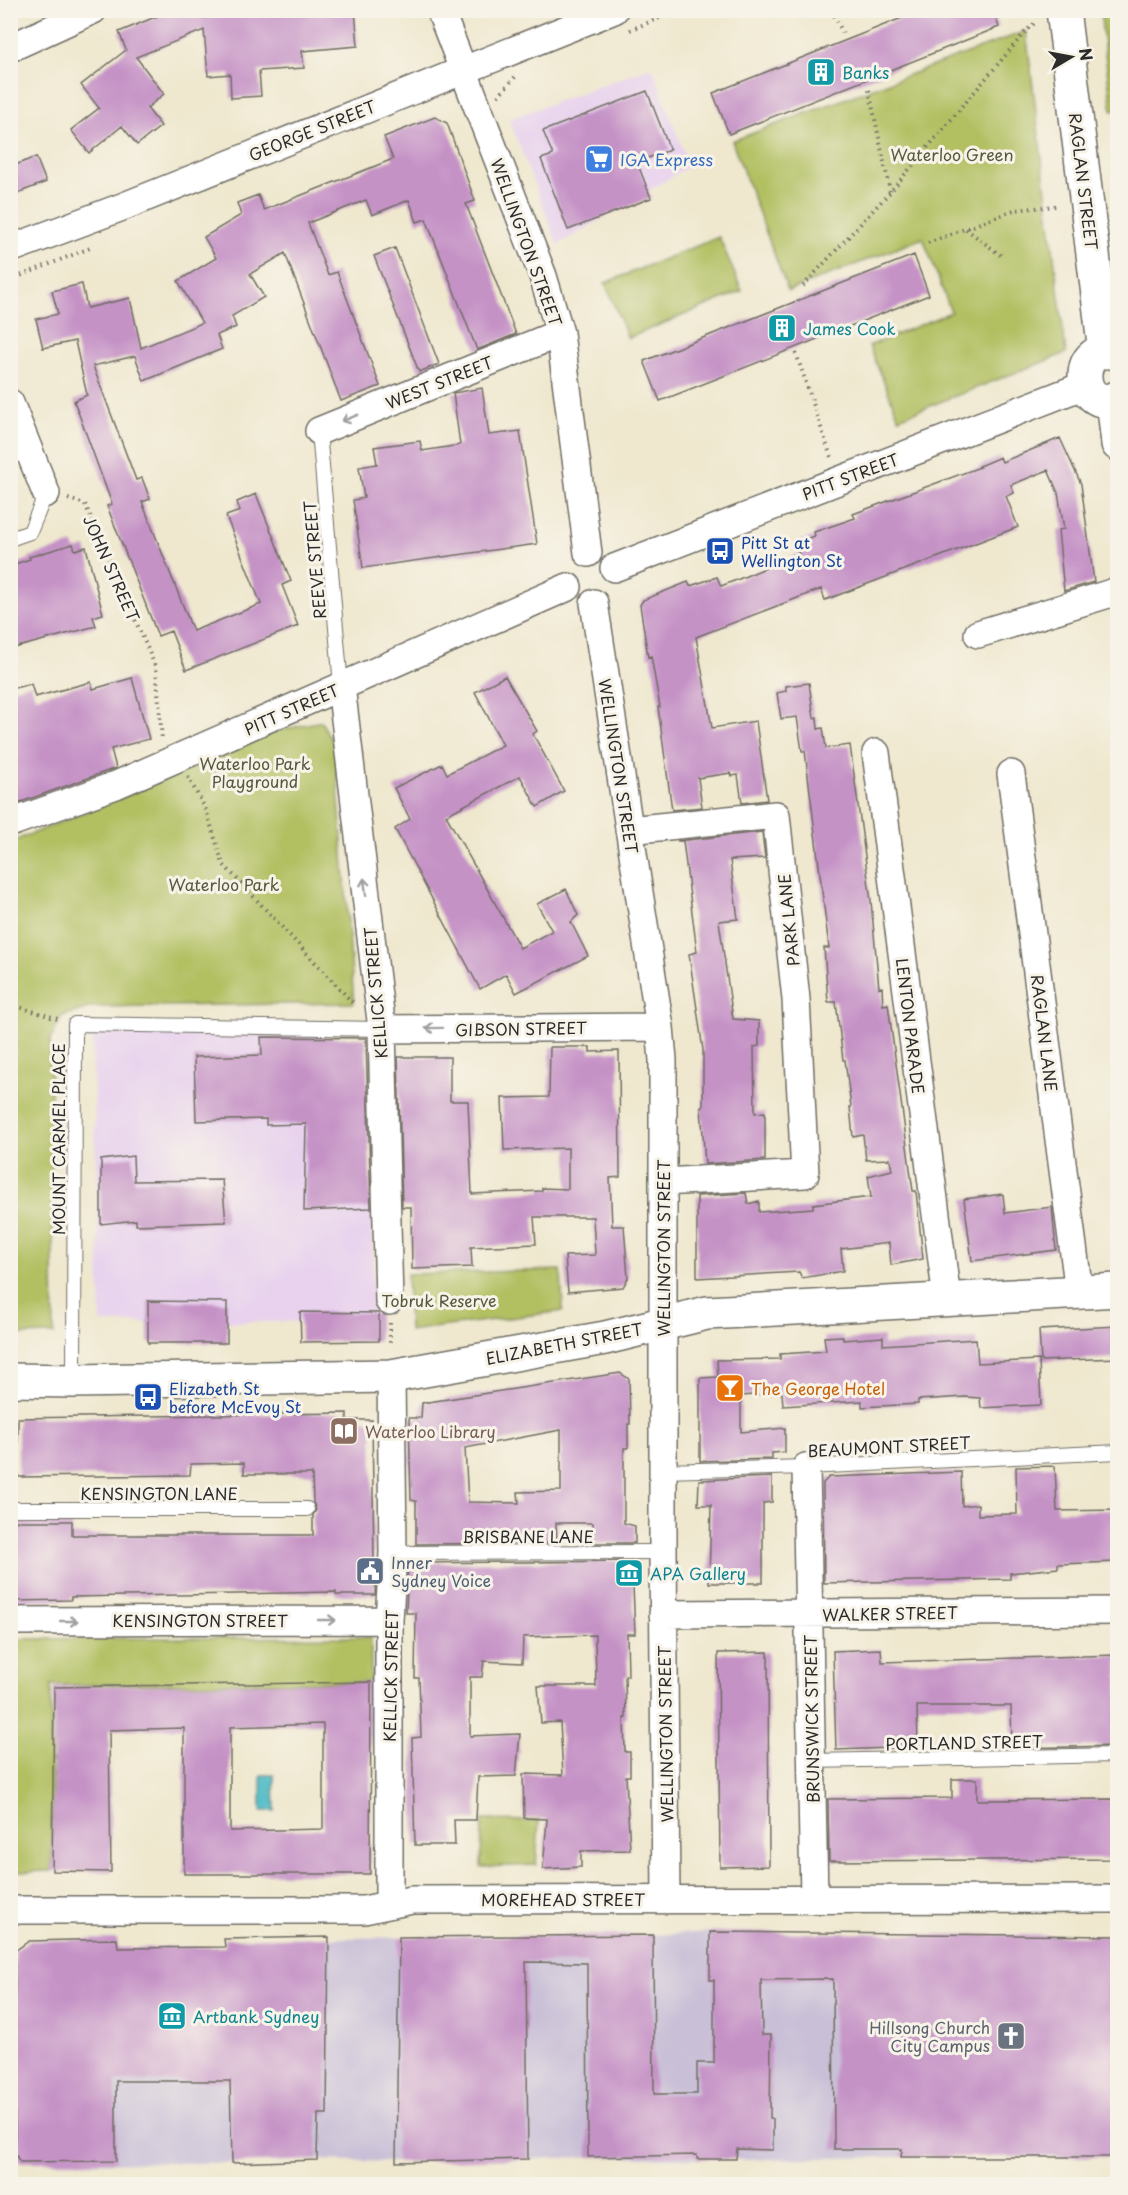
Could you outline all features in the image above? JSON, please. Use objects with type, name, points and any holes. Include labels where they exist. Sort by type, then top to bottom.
[{"type":"main road","name":"RAGLAN STREET","points":[[1050,16],[1111,353],[1098,354],[1087,364],[1084,378],[1105,394],[1118,444]]},
{"type":"main road","name":"ELIZABETH STREET","points":[[10,1380],[391,1376],[594,1340],[696,1314],[1118,1290]]},
{"type":"street","points":[[10,48],[93,10]]},
{"type":"street","name":"WELLINGTON STREET","points":[[440,10],[543,276],[560,333],[588,553]]},
{"type":"street","name":"GEORGE STREET","points":[[10,249],[122,207],[614,10]]},
{"type":"street","name":"WEST STREET","points":[[319,431],[560,333]]},
{"type":"street","name":"PITT STREET","points":[[615,568],[838,480],[1105,394]]},
{"type":"street","points":[[10,404],[46,493]]},
{"type":"street","points":[[588,553],[604,556],[615,568],[616,576],[613,591],[608,597],[594,603],[578,600],[568,587],[567,572],[570,565],[575,559],[588,553]]},
{"type":"street","name":"PITT STREET","points":[[10,823],[116,785],[568,587]]},
{"type":"street","points":[[978,634],[1118,591]]},
{"type":"street","name":"WELLINGTON STREET","points":[[594,603],[660,1027],[663,1060],[663,1614],[666,1899]]},
{"type":"street","name":"KELLICK STREET","points":[[341,686],[381,1025],[389,1301]]},
{"type":"street","name":"LENTON PARADE","points":[[876,753],[947,1299]]},
{"type":"street","name":"RAGLAN LANE","points":[[1011,774],[1079,1292]]},
{"type":"street","name":"PARK LANE","points":[[629,830],[776,814],[796,999],[805,1174],[663,1182]]},
{"type":"street","name":"GIBSON STREET","points":[[381,1025],[660,1027]]},
{"type":"street","name":"KELLICK STREET","points":[[389,1904],[389,1620],[393,1553],[391,1376]]},
{"type":"street","name":"BRUNSWICK STREET","points":[[807,1467],[814,1899]]},
{"type":"street","name":"WALKER STREET","points":[[663,1614],[1118,1611]]},
{"type":"street","name":"KENSINGTON STREET","points":[[10,1621],[389,1620]]},
{"type":"street","name":"MOREHEAD STREET","points":[[10,1910],[364,1910],[412,1900],[1118,1899]]},
{"type":"lane","name":"REEVE STREET","points":[[319,431],[341,686]]},
{"type":"lane","points":[[10,539],[30,531],[46,493]]},
{"type":"lane","name":"MOUNT CARMEL PLACE","points":[[74,1381],[75,1024],[381,1025]]},
{"type":"lane","name":"BEAUMONT STREET","points":[[663,1471],[807,1467],[1118,1452]]},
{"type":"lane","name":"KENSINGTON LANE","points":[[10,1509],[307,1509]]},
{"type":"lane","name":"BRISBANE LANE","points":[[393,1553],[663,1552]]},
{"type":"lane","name":"PORTLAND STREET","points":[[812,1761],[1118,1755]]},
{"type":"path","points":[[832,10],[844,36]]},
{"type":"path","points":[[803,286],[1050,16]]},
{"type":"path","points":[[869,90],[890,192]]},
{"type":"path","points":[[928,243],[1014,210],[1056,206]]},
{"type":"path","points":[[966,228],[1003,257]]},
{"type":"path","points":[[796,353],[838,480]]},
{"type":"path","name":"JOHN STREET","points":[[46,493],[85,504],[156,668],[171,761]]},
{"type":"path","points":[[171,761],[206,810],[223,864],[358,1008],[381,1025]]},
{"type":"path","points":[[10,1004],[75,1024]]},
{"type":"shaded area","points":[[652,67],[689,166],[558,245],[509,119]]},
{"type":"shaded area","points":[[318,1028],[316,1202],[372,1202],[373,1321],[101,1323],[92,1032]]},
{"type":"shaded area","points":[[710,1932],[903,1934],[901,2157],[736,2159],[588,2157],[232,2163],[20,2162],[15,2154],[15,1951],[29,1941],[117,1939],[118,1948],[225,1947],[224,1939],[653,1935]]},
{"type":"green space","points":[[1100,11],[1117,11],[1117,110],[1112,111]]},
{"type":"green space","name":"Waterloo Green","points":[[1026,31],[1066,353],[899,418],[869,346],[951,312],[923,238],[788,291],[732,141]]},
{"type":"green space","points":[[719,237],[742,291],[628,338],[605,283]]},
{"type":"green space","name":"Waterloo Park","points":[[321,721],[335,746],[354,1003],[92,1007],[62,1016],[50,1041],[54,1334],[11,1335],[11,842],[277,731]]},
{"type":"green space","name":"Tobruk Reserve","points":[[561,1270],[563,1311],[409,1331],[407,1274]]},
{"type":"green space","points":[[371,1637],[371,1682],[51,1685],[52,1871],[11,1872],[11,1639]]},
{"type":"green space","points":[[482,1820],[539,1821],[536,1865],[481,1867]]},
{"type":"water","points":[[261,1775],[274,1775],[275,1811],[261,1811]]},
{"type":"building","points":[[172,10],[201,10],[204,18],[296,10],[355,10],[358,46],[302,51],[304,68],[259,71],[261,96],[231,98],[230,74],[208,76],[204,30],[136,57],[164,94],[147,108],[161,126],[137,145],[122,126],[89,153],[71,130],[99,108],[81,85],[126,50],[119,32]]},
{"type":"building","name":"Banks","points":[[922,10],[993,10],[999,27],[729,134],[713,93]]},
{"type":"building","points":[[647,91],[670,150],[637,162],[651,198],[568,230],[541,159],[553,155],[543,131]]},
{"type":"building","points":[[435,117],[447,123],[475,201],[466,204],[516,334],[477,350],[426,219],[417,222],[409,200],[372,215],[366,200],[308,223],[328,275],[337,272],[380,386],[341,401],[285,253],[250,274],[264,297],[232,316],[236,327],[217,335],[222,349],[144,381],[135,356],[93,366],[136,480],[142,478],[150,499],[142,502],[193,631],[261,604],[226,516],[240,511],[237,502],[256,494],[291,581],[282,585],[298,626],[186,670],[171,631],[158,636],[107,506],[112,504],[74,401],[87,395],[75,341],[43,348],[36,319],[58,314],[52,291],[82,284],[87,308],[130,298],[141,348],[202,323],[178,281],[216,258],[204,237],[241,215],[237,203],[258,195],[264,210],[393,159],[384,137]]},
{"type":"building","points":[[36,157],[46,182],[10,196],[10,167]]},
{"type":"building","points":[[395,248],[439,364],[419,372],[374,256]]},
{"type":"building","name":"James Cook","points":[[914,255],[929,295],[660,401],[644,361]]},
{"type":"building","points":[[482,388],[489,435],[520,431],[537,544],[363,568],[353,500],[364,498],[359,467],[377,464],[374,447],[420,441],[422,451],[460,445],[453,393]]},
{"type":"building","points":[[1060,438],[1081,484],[1094,582],[1064,591],[1058,530],[1064,529],[1058,493],[1048,470],[1011,485],[1014,493],[1006,496],[1018,527],[825,600],[821,589],[696,637],[712,728],[756,721],[767,800],[742,803],[738,775],[732,776],[731,773],[698,778],[702,807],[672,810],[658,707],[660,707],[651,656],[648,657],[640,605],[643,600],[688,582],[690,586],[717,577],[721,586],[799,554],[795,543],[815,536],[814,532],[855,518],[853,514],[980,467],[1000,457],[1002,462]]},
{"type":"building","points":[[73,544],[75,550],[86,547],[103,614],[93,617],[96,626],[14,648],[10,634],[10,568],[30,559],[29,557]]},
{"type":"building","points":[[505,676],[537,731],[533,734],[564,791],[537,807],[520,776],[446,815],[520,948],[552,931],[537,904],[566,889],[578,915],[571,922],[588,956],[516,993],[506,974],[480,989],[395,829],[410,819],[394,788],[442,764],[447,774],[503,745],[475,692]]},
{"type":"building","points":[[132,678],[149,739],[111,749],[116,768],[10,806],[10,689],[31,684],[35,697],[91,682],[93,689]]},
{"type":"building","points":[[809,683],[814,718],[817,717],[818,729],[823,728],[826,748],[850,745],[871,901],[879,988],[882,987],[883,1005],[888,1004],[913,1191],[916,1191],[923,1259],[891,1265],[889,1243],[841,1249],[843,1271],[802,1278],[799,1272],[697,1278],[697,1196],[746,1193],[748,1204],[759,1201],[759,1212],[813,1208],[813,1204],[871,1197],[868,1176],[892,1170],[890,1159],[866,1160],[863,1135],[853,1137],[836,1002],[828,1002],[824,948],[829,948],[805,751],[802,751],[797,717],[781,719],[777,693],[786,691],[786,686]]},
{"type":"building","points":[[762,832],[765,858],[730,860],[738,919],[719,921],[733,1019],[759,1021],[759,1046],[754,1047],[755,1113],[765,1112],[765,1160],[705,1164],[701,1107],[703,1107],[703,1050],[689,954],[697,952],[683,841],[677,841]]},
{"type":"building","points":[[261,1037],[366,1038],[371,1208],[304,1211],[306,1124],[266,1125],[266,1119],[196,1121],[194,1057],[262,1055]]},
{"type":"building","points":[[550,1047],[590,1047],[590,1052],[619,1051],[620,1177],[610,1178],[612,1226],[624,1226],[628,1278],[623,1287],[568,1292],[565,1256],[595,1255],[593,1217],[534,1217],[536,1244],[471,1247],[472,1267],[412,1269],[411,1207],[402,1207],[398,1057],[450,1057],[450,1101],[468,1101],[472,1194],[542,1191],[542,1188],[568,1189],[568,1148],[504,1150],[502,1098],[549,1097]]},
{"type":"building","points":[[133,1156],[134,1181],[222,1180],[226,1222],[136,1225],[136,1220],[101,1224],[101,1160]]},
{"type":"building","points":[[1003,1194],[1005,1213],[1052,1207],[1056,1250],[972,1261],[964,1199]]},
{"type":"building","points":[[148,1301],[227,1302],[227,1343],[148,1343]]},
{"type":"building","points":[[300,1312],[379,1313],[379,1341],[301,1342]]},
{"type":"building","points":[[1118,1326],[1118,1358],[1041,1361],[1039,1330]]},
{"type":"building","points":[[843,1336],[843,1340],[883,1337],[883,1345],[976,1339],[978,1363],[1039,1360],[1041,1405],[981,1408],[980,1398],[965,1397],[918,1400],[918,1404],[862,1407],[862,1401],[783,1406],[782,1393],[741,1396],[741,1432],[785,1428],[785,1452],[772,1453],[772,1459],[700,1461],[700,1378],[718,1377],[717,1360],[780,1359],[780,1354],[826,1351],[824,1337]]},
{"type":"building","points":[[620,1373],[629,1379],[630,1424],[628,1424],[628,1448],[624,1448],[624,1523],[635,1526],[635,1543],[593,1543],[593,1523],[556,1523],[557,1543],[416,1544],[416,1501],[411,1500],[409,1418],[421,1418],[422,1403]],"holes":[[[561,1430],[561,1491],[518,1492],[519,1503],[468,1502],[465,1448]]]},
{"type":"building","points":[[347,1413],[347,1420],[372,1420],[374,1563],[377,1563],[375,1595],[336,1595],[336,1592],[71,1597],[71,1600],[12,1601],[14,1521],[72,1521],[72,1535],[313,1535],[313,1515],[316,1510],[313,1502],[312,1474],[244,1474],[244,1463],[191,1464],[190,1475],[18,1477],[18,1418]]},
{"type":"building","points":[[1055,1466],[1057,1511],[1118,1510],[1118,1562],[1058,1564],[1058,1568],[1010,1573],[1010,1579],[824,1583],[823,1483],[829,1477],[961,1472],[962,1506],[978,1504],[978,1515],[1017,1514],[1016,1467]]},
{"type":"building","points":[[772,1477],[772,1502],[763,1503],[763,1583],[709,1583],[711,1505],[698,1505],[699,1480]]},
{"type":"building","points":[[632,1561],[635,1634],[627,1634],[628,1676],[625,1676],[626,1718],[624,1718],[625,1752],[630,1752],[630,1776],[626,1776],[630,1850],[581,1851],[581,1867],[543,1869],[547,1819],[524,1818],[523,1774],[563,1775],[560,1722],[541,1723],[538,1686],[596,1686],[595,1635],[523,1637],[522,1663],[484,1661],[482,1677],[470,1677],[470,1736],[520,1734],[516,1776],[478,1777],[476,1820],[454,1820],[455,1845],[415,1845],[412,1738],[421,1737],[419,1678],[415,1678],[416,1613],[406,1613],[408,1563]]},
{"type":"building","points":[[881,1649],[882,1662],[1118,1655],[1118,1746],[1012,1748],[1011,1706],[917,1706],[918,1747],[836,1750],[833,1651]]},
{"type":"building","points":[[768,1652],[769,1866],[720,1867],[718,1653]]},
{"type":"building","points":[[371,1682],[370,1874],[184,1874],[184,1728],[109,1730],[111,1872],[52,1871],[54,1687]],"holes":[[[323,1724],[323,1829],[230,1831],[230,1727]]]},
{"type":"building","points":[[952,1779],[977,1779],[977,1800],[1118,1799],[1118,1859],[829,1861],[828,1799],[952,1798]]},
{"type":"building","points":[[710,1932],[1118,1936],[1118,2157],[901,2157],[902,2149],[834,2149],[833,1979],[761,1980],[762,2035],[771,2035],[770,2119],[773,2119],[773,2150],[737,2149],[736,2159],[697,2159],[697,2155],[588,2157],[587,1963],[526,1962],[528,2159],[396,2162],[399,1937],[653,1935],[654,2094],[697,2094],[697,2063],[714,2063],[714,1980],[710,1980]]},
{"type":"building","name":"Artbank Sydney","points":[[329,1937],[327,2114],[318,2114],[317,2160],[232,2163],[230,2081],[116,2081],[116,2161],[20,2162],[15,2154],[15,1951],[29,1941],[117,1939],[118,1948],[225,1947],[224,1939]]},
{"type":"place","name":"Banks","points":[[821,72]]},
{"type":"place","name":"IGA Express","points":[[599,159]]},
{"type":"place","name":"James Cook","points":[[782,328]]},
{"type":"place","name":"Pitt St at Wellington St","points":[[720,551]]},
{"type":"place","name":"The George Hotel","points":[[730,1388]]},
{"type":"place","name":"Elizabeth St before McEvoy St","points":[[148,1397]]},
{"type":"place","name":"Waterloo Library","points":[[344,1431]]},
{"type":"place","name":"Inner Sydney Voice","points":[[370,1571]]},
{"type":"place","name":"APA Gallery","points":[[629,1573]]},
{"type":"place","name":"Artbank Sydney","points":[[172,2016]]},
{"type":"place","name":"Hillsong Church City Campus","points":[[1011,2036]]},
{"type":"park label","name":"Waterloo Park Playground","points":[[255,772]]}]
